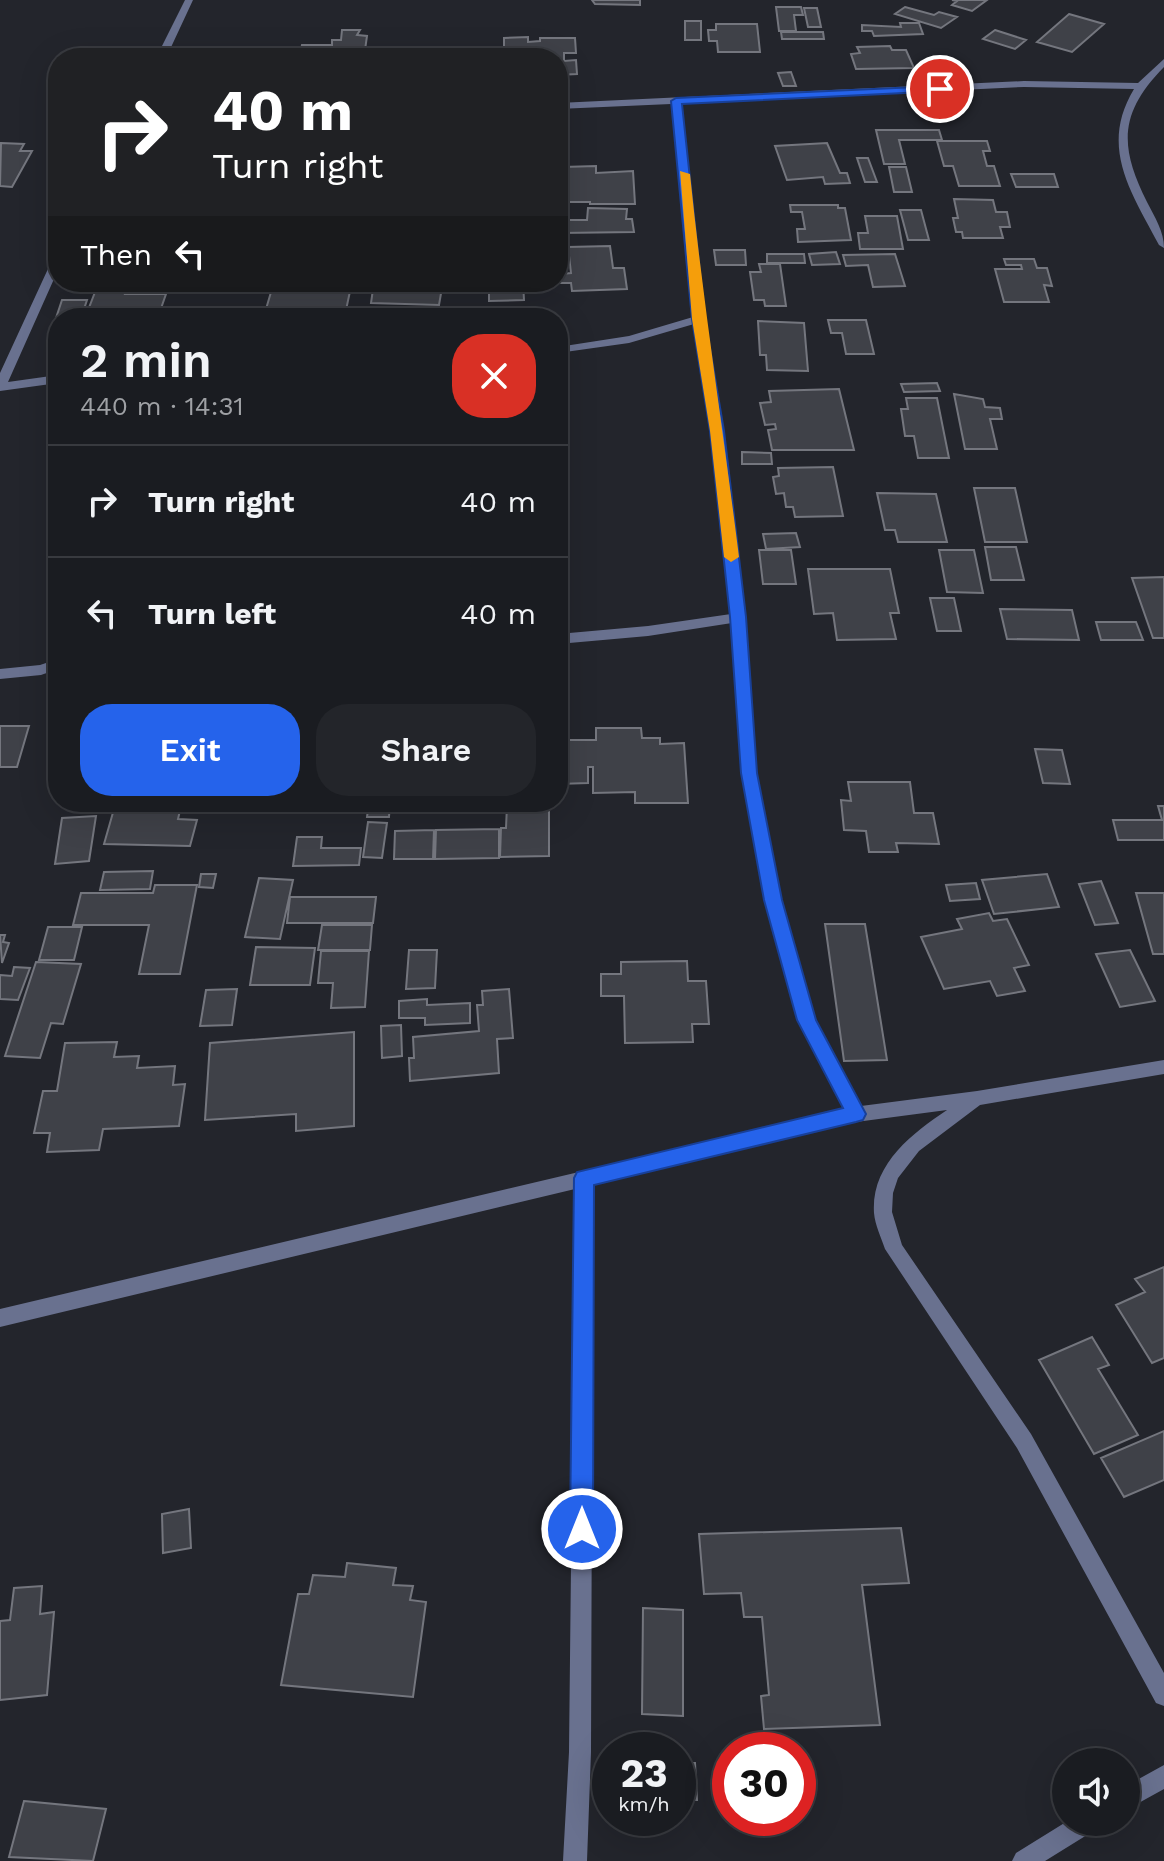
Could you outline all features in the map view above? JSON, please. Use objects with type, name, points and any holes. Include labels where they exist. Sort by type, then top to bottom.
[{"type":"street","points":[[166,48],[189,0]]},
{"type":"street","points":[[1164,62],[1137,86],[1120,128],[1122,156],[1164,245]]},
{"type":"street","points":[[568,106],[1024,84],[1137,86]]},
{"type":"street","points":[[676,101],[699,319],[717,431],[738,617],[749,773],[773,900],[807,1020],[856,1114]]},
{"type":"street","points":[[0,386],[48,280]]},
{"type":"street","points":[[568,349],[655,335],[699,319]]},
{"type":"street","points":[[0,386],[48,380]]},
{"type":"street","points":[[568,638],[648,631],[738,617]]},
{"type":"street","points":[[0,674],[48,668]]},
{"type":"street","points":[[0,1318],[856,1114],[977,1098],[1164,1067]]},
{"type":"street","points":[[977,1098],[903,1154],[887,1179],[883,1211],[894,1249],[1024,1441],[1164,1695]]},
{"type":"street","points":[[575,1861],[580,1736],[584,1178]]},
{"type":"street","points":[[1140,1791],[1164,1776]]},
{"type":"street","points":[[1024,1861],[1064,1836]]},
{"type":"building","points":[[592,0],[640,0],[640,5],[595,4]]},
{"type":"building","points":[[952,0],[987,0],[972,11],[952,5],[957,1]]},
{"type":"building","points":[[776,7],[801,7],[803,15],[794,15],[796,31],[779,31]]},
{"type":"building","points":[[905,7],[957,17],[941,28],[895,14]]},
{"type":"building","points":[[804,8],[817,8],[821,27],[808,27]]},
{"type":"building","points":[[1069,14],[1104,24],[1072,52],[1037,42]]},
{"type":"building","points":[[685,21],[701,21],[701,40],[685,40]]},
{"type":"building","points":[[900,23],[919,23],[923,34],[874,36],[872,31],[862,31],[862,25],[901,27]]},
{"type":"building","points":[[716,24],[757,24],[760,52],[718,52],[717,41],[709,41],[708,30],[716,30]]},
{"type":"building","points":[[342,30],[360,30],[357,35],[367,36],[365,48],[301,48],[302,45],[332,45],[332,40],[341,40]]},
{"type":"building","points":[[995,30],[1026,40],[1015,49],[983,39]]},
{"type":"building","points":[[781,32],[823,32],[824,39],[782,39]]},
{"type":"building","points":[[528,37],[528,42],[540,41],[540,38],[575,38],[576,53],[568,53],[568,48],[504,48],[504,38]]},
{"type":"building","points":[[890,46],[892,50],[906,50],[914,68],[856,69],[851,54],[860,53],[857,47]]},
{"type":"building","points":[[576,60],[577,74],[568,74],[568,61]]},
{"type":"building","points":[[791,72],[796,86],[783,86],[778,73]]},
{"type":"building","points":[[876,130],[939,130],[942,140],[899,140],[905,164],[884,164]]},
{"type":"building","points":[[937,141],[987,141],[990,151],[983,151],[987,166],[994,166],[1000,186],[959,186],[953,166],[944,166]]},
{"type":"building","points":[[1,143],[24,144],[20,151],[32,151],[12,187],[0,186]]},
{"type":"building","points":[[827,143],[840,173],[847,173],[850,183],[825,184],[823,177],[787,180],[775,146]]},
{"type":"building","points":[[857,158],[868,158],[877,182],[865,182]]},
{"type":"building","points":[[596,166],[596,173],[633,171],[635,204],[568,202],[568,167]]},
{"type":"building","points":[[889,167],[906,167],[912,192],[894,192]]},
{"type":"building","points":[[1011,174],[1054,174],[1058,187],[1016,187]]},
{"type":"building","points":[[954,199],[993,200],[996,212],[1007,212],[1010,227],[1000,227],[1003,238],[963,238],[962,232],[956,232],[953,218],[958,218]]},
{"type":"building","points":[[790,205],[838,205],[838,208],[845,208],[851,240],[798,242],[797,229],[805,229],[802,212],[791,212]]},
{"type":"building","points":[[588,208],[627,209],[626,219],[632,219],[634,232],[568,233],[568,220],[587,220]]},
{"type":"building","points":[[900,210],[921,210],[929,240],[908,240]]},
{"type":"building","points":[[865,216],[897,216],[903,249],[860,249],[858,233],[868,233]]},
{"type":"building","points":[[610,246],[613,268],[624,268],[627,289],[572,291],[571,283],[568,283],[568,273],[571,273],[568,247]]},
{"type":"building","points":[[714,250],[745,250],[746,265],[716,265]]},
{"type":"building","points":[[836,252],[840,264],[812,265],[809,254]]},
{"type":"building","points":[[767,254],[804,254],[805,263],[767,263]]},
{"type":"building","points":[[895,254],[905,286],[873,287],[868,265],[846,266],[843,255]]},
{"type":"building","points":[[1004,259],[1034,259],[1037,268],[1047,268],[1052,286],[1044,285],[1049,302],[1004,302],[995,269],[1022,269],[1021,265],[1006,265]]},
{"type":"building","points":[[759,264],[780,264],[786,306],[765,306],[764,300],[754,300],[750,272],[761,272]]},
{"type":"building","points":[[95,292],[166,294],[161,308],[89,308]]},
{"type":"building","points":[[271,292],[350,292],[346,308],[266,308]]},
{"type":"building","points":[[373,292],[441,292],[439,305],[371,303]]},
{"type":"building","points":[[489,292],[524,292],[524,300],[489,301]]},
{"type":"building","points":[[62,300],[87,300],[84,308],[59,308]]},
{"type":"building","points":[[828,320],[866,320],[874,354],[846,354],[842,333],[831,333]]},
{"type":"building","points":[[758,321],[804,323],[808,371],[767,370],[766,355],[760,355]]},
{"type":"building","points":[[937,383],[940,391],[904,392],[901,384]]},
{"type":"building","points":[[839,389],[854,450],[772,450],[768,430],[776,429],[775,424],[765,425],[760,403],[771,402],[769,391]]},
{"type":"building","points":[[954,394],[983,399],[985,407],[1000,408],[1002,419],[990,419],[997,449],[965,449]]},
{"type":"building","points":[[906,398],[937,398],[949,458],[918,458],[914,436],[905,436],[901,409],[908,409]]},
{"type":"building","points":[[742,452],[771,453],[772,464],[742,464]]},
{"type":"building","points":[[833,467],[843,516],[795,517],[793,507],[786,507],[784,493],[776,494],[773,477],[779,476],[778,468]]},
{"type":"building","points":[[974,488],[1015,488],[1027,542],[985,542]]},
{"type":"building","points":[[877,493],[936,494],[947,542],[898,542],[895,530],[885,530]]},
{"type":"building","points":[[796,533],[800,547],[766,549],[763,534]]},
{"type":"building","points":[[985,547],[1016,547],[1024,580],[991,580]]},
{"type":"building","points":[[759,550],[791,550],[796,584],[763,584]]},
{"type":"building","points":[[939,550],[974,550],[983,593],[947,592]]},
{"type":"building","points":[[808,569],[890,569],[899,613],[890,613],[896,639],[837,640],[833,613],[814,614]]},
{"type":"building","points":[[1164,577],[1164,638],[1153,638],[1132,578]]},
{"type":"building","points":[[930,598],[954,598],[961,631],[937,631]]},
{"type":"building","points":[[1000,609],[1072,610],[1079,640],[1007,639]]},
{"type":"building","points":[[1096,622],[1136,622],[1143,640],[1101,640]]},
{"type":"building","points":[[0,726],[29,726],[17,767],[0,767]]},
{"type":"building","points":[[596,728],[641,728],[642,738],[660,738],[660,744],[684,743],[688,803],[635,803],[635,792],[593,793],[593,767],[588,767],[588,783],[568,784],[568,740],[596,740]]},
{"type":"building","points":[[1035,749],[1062,750],[1070,784],[1043,783]]},
{"type":"building","points":[[848,782],[910,782],[914,813],[933,813],[939,844],[896,843],[898,852],[869,852],[866,831],[844,830],[841,800],[851,801]]},
{"type":"building","points":[[1158,806],[1164,806],[1164,840],[1118,840],[1113,820],[1162,820]]},
{"type":"building","points":[[113,812],[180,812],[178,819],[197,820],[190,846],[104,844]]},
{"type":"building","points":[[368,812],[389,812],[389,817],[367,817]]},
{"type":"building","points":[[507,812],[549,812],[549,856],[500,857],[501,828],[506,828]]},
{"type":"building","points":[[96,816],[89,861],[55,864],[62,818]]},
{"type":"building","points":[[368,822],[387,823],[382,858],[363,857]]},
{"type":"building","points":[[499,829],[499,858],[435,859],[436,830]]},
{"type":"building","points":[[434,830],[433,859],[394,859],[395,831]]},
{"type":"building","points":[[297,837],[322,837],[321,848],[361,848],[359,865],[293,866]]},
{"type":"building","points":[[153,871],[150,889],[100,890],[104,872]]},
{"type":"building","points":[[201,874],[216,874],[213,888],[199,887]]},
{"type":"building","points":[[1047,874],[1059,907],[994,914],[982,880]]},
{"type":"building","points":[[259,878],[293,880],[280,939],[245,937]]},
{"type":"building","points":[[1101,881],[1118,923],[1095,925],[1079,884]]},
{"type":"building","points":[[976,883],[980,899],[950,901],[946,885]]},
{"type":"building","points":[[155,885],[197,885],[180,974],[139,974],[149,925],[73,925],[81,893],[153,893]]},
{"type":"building","points":[[1136,893],[1164,893],[1164,954],[1153,954]]},
{"type":"building","points":[[290,897],[376,897],[373,923],[287,923]]},
{"type":"building","points":[[989,913],[993,921],[1007,919],[1029,965],[1014,968],[1025,991],[997,996],[990,981],[944,989],[921,937],[962,929],[957,919]]},
{"type":"building","points":[[825,924],[865,924],[887,1060],[844,1061]]},
{"type":"building","points":[[322,925],[372,925],[370,950],[318,950]]},
{"type":"building","points":[[48,927],[82,927],[74,960],[39,960]]},
{"type":"building","points":[[0,935],[5,935],[3,942],[9,943],[2,963]]},
{"type":"building","points":[[256,947],[315,948],[310,985],[250,985]]},
{"type":"building","points":[[409,950],[437,950],[435,988],[406,989]]},
{"type":"building","points":[[1130,950],[1155,1001],[1120,1007],[1096,954]]},
{"type":"building","points":[[321,951],[369,951],[365,1007],[331,1008],[333,983],[318,983]]},
{"type":"building","points":[[687,961],[688,981],[706,981],[709,1024],[692,1024],[693,1042],[625,1043],[624,996],[601,996],[601,974],[621,974],[621,962]]},
{"type":"building","points":[[36,962],[81,964],[63,1024],[51,1023],[40,1058],[5,1056]]},
{"type":"building","points":[[14,967],[30,968],[18,1000],[0,999],[0,975],[12,976]]},
{"type":"building","points":[[237,989],[232,1025],[200,1026],[206,990]]},
{"type":"building","points":[[509,989],[513,1038],[497,1039],[499,1073],[410,1081],[409,1058],[414,1058],[413,1037],[479,1031],[477,1005],[483,1005],[482,991]]},
{"type":"building","points":[[427,999],[427,1005],[470,1003],[470,1023],[425,1025],[425,1018],[399,1018],[399,1001]]},
{"type":"building","points":[[401,1025],[402,1056],[382,1058],[381,1026]]},
{"type":"building","points":[[354,1032],[354,1126],[296,1131],[296,1114],[205,1120],[210,1043]]},
{"type":"building","points":[[117,1042],[114,1057],[139,1056],[137,1068],[175,1066],[173,1085],[185,1084],[179,1126],[103,1129],[99,1150],[47,1152],[50,1133],[34,1133],[43,1091],[57,1091],[65,1043]]},
{"type":"building","points":[[1164,1267],[1164,1358],[1152,1363],[1116,1305],[1145,1292],[1135,1279]]},
{"type":"building","points":[[1092,1337],[1109,1365],[1098,1369],[1138,1435],[1094,1454],[1039,1360]]},
{"type":"building","points":[[1164,1431],[1164,1480],[1124,1497],[1101,1458]]},
{"type":"building","points":[[189,1509],[191,1548],[163,1553],[162,1514]]},
{"type":"building","points":[[901,1528],[909,1583],[862,1585],[880,1725],[764,1729],[761,1696],[769,1695],[762,1617],[744,1617],[741,1593],[704,1594],[699,1534]]},
{"type":"building","points":[[347,1563],[396,1568],[393,1585],[413,1586],[410,1600],[426,1602],[413,1697],[281,1685],[298,1594],[309,1594],[313,1575],[345,1577]]},
{"type":"building","points":[[42,1586],[40,1614],[54,1612],[47,1695],[0,1700],[0,1621],[10,1620],[14,1588]]},
{"type":"building","points":[[643,1608],[683,1610],[683,1716],[642,1714]]},
{"type":"building","points":[[24,1801],[106,1809],[93,1861],[9,1857]]},
{"type":"slow traffic","points":[[684,174],[699,319],[717,431],[731,557]]},
{"type":"route","points":[[582,1529],[584,1178],[856,1114],[807,1020],[773,900],[749,773],[738,617],[717,431],[699,319],[676,101],[940,89]]}]
